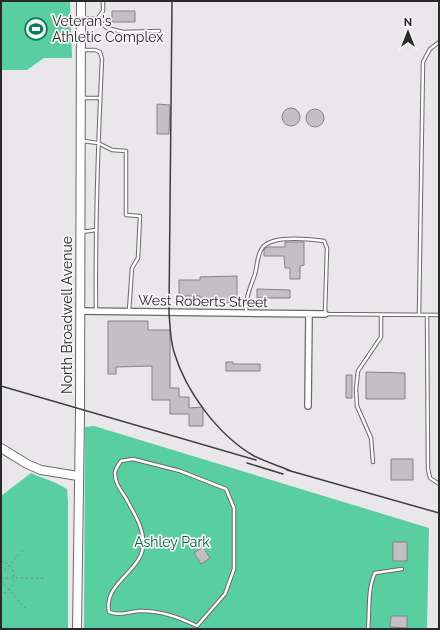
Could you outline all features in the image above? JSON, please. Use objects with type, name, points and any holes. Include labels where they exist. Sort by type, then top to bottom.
[{"type":"main road","name":"North Broadwell Avenue","points":[[77,629],[81,1]]},
{"type":"main road","points":[[1,448],[27,464],[41,470],[78,476]]},
{"type":"street","name":"West Roberts Street","points":[[80,311],[325,314]]},
{"type":"street","points":[[308,406],[310,314]]},
{"type":"lane","points":[[97,19],[103,11],[103,1]]},
{"type":"lane","points":[[80,18],[97,19],[107,28],[123,32],[159,32]]},
{"type":"lane","points":[[419,315],[423,62],[430,49],[439,42]]},
{"type":"lane","points":[[80,50],[95,50],[100,52],[102,59],[98,143],[96,312]]},
{"type":"lane","points":[[80,98],[100,98]]},
{"type":"lane","points":[[80,141],[98,143],[112,150],[126,151],[126,215],[140,216],[138,258],[132,268],[129,312]]},
{"type":"lane","points":[[80,232],[96,230]]},
{"type":"lane","points":[[246,313],[246,299],[254,276],[259,254],[264,246],[280,239],[309,239],[324,240],[327,248],[325,314],[439,315]]},
{"type":"lane","points":[[373,462],[371,438],[357,406],[356,389],[358,371],[381,337],[381,315]]},
{"type":"lane","points":[[427,315],[428,469],[430,478],[439,484]]},
{"type":"lane","points":[[133,458],[174,469],[226,489],[234,508],[234,569],[225,594],[197,627],[182,619],[163,613],[140,611],[116,615],[109,612],[107,604],[109,596],[118,583],[136,564],[143,551],[143,538],[140,526],[116,481],[115,470],[121,461],[133,458]]},
{"type":"lane","points":[[368,629],[370,616],[370,595],[372,580],[375,573],[402,569]]},
{"type":"path","points":[[1,574],[23,550]]},
{"type":"path","points":[[1,562],[9,565],[15,578],[12,587],[1,594]]},
{"type":"path","points":[[1,578],[43,578]]},
{"type":"path","points":[[1,581],[26,610]]},
{"type":"path","points":[[1,628],[35,629]]},
{"type":"green space","name":"Veteran's Athletic Complex","points":[[1,1],[70,1],[72,58],[44,58],[27,70],[1,70]]},
{"type":"green space","name":"Ashley Park","points":[[94,426],[429,528],[427,629],[84,629],[85,427]]},
{"type":"green space","points":[[31,473],[67,489],[68,629],[1,629],[1,496]]},
{"type":"building","points":[[112,11],[135,11],[135,22],[112,22]]},
{"type":"building","points":[[157,104],[170,105],[169,134],[157,134]]},
{"type":"building","points":[[287,108],[295,108],[300,113],[298,124],[295,126],[287,126],[282,121],[282,113]]},
{"type":"building","points":[[311,109],[319,109],[324,114],[322,125],[319,127],[311,127],[306,122],[306,114]]},
{"type":"building","points":[[285,242],[304,242],[304,265],[300,266],[300,279],[290,279],[290,268],[285,268],[284,256],[264,256],[264,250],[267,247],[285,247]]},
{"type":"building","points":[[237,276],[237,303],[210,302],[210,298],[200,298],[200,296],[179,296],[179,280],[200,280],[200,277]]},
{"type":"building","points":[[257,289],[290,290],[290,298],[257,298]]},
{"type":"building","points":[[108,321],[148,321],[148,330],[170,330],[170,388],[179,388],[179,397],[189,397],[189,408],[203,407],[203,426],[189,426],[189,414],[170,414],[170,400],[152,400],[152,366],[116,367],[116,374],[108,374]]},
{"type":"building","points":[[226,362],[233,362],[233,364],[260,364],[260,371],[226,371]]},
{"type":"building","points":[[366,372],[405,373],[405,399],[366,399]]},
{"type":"building","points":[[346,375],[352,375],[352,398],[346,398]]},
{"type":"building","points":[[391,459],[413,459],[413,480],[391,480]]},
{"type":"building","points":[[393,542],[407,542],[407,561],[393,561]]},
{"type":"building","points":[[203,547],[210,558],[201,564],[194,553]]},
{"type":"building","points":[[391,616],[407,616],[407,628],[390,627]]},
{"type":"railway","points":[[172,1],[169,312],[170,332],[174,352],[179,367],[195,397],[228,437],[254,456],[291,471]]},
{"type":"railway","points":[[1,386],[256,460]]},
{"type":"railway","points":[[247,463],[283,474]]},
{"type":"railway","points":[[287,470],[439,513]]},
{"type":"place","name":"Veteran's Athletic Complex","points":[[36,29]]}]
